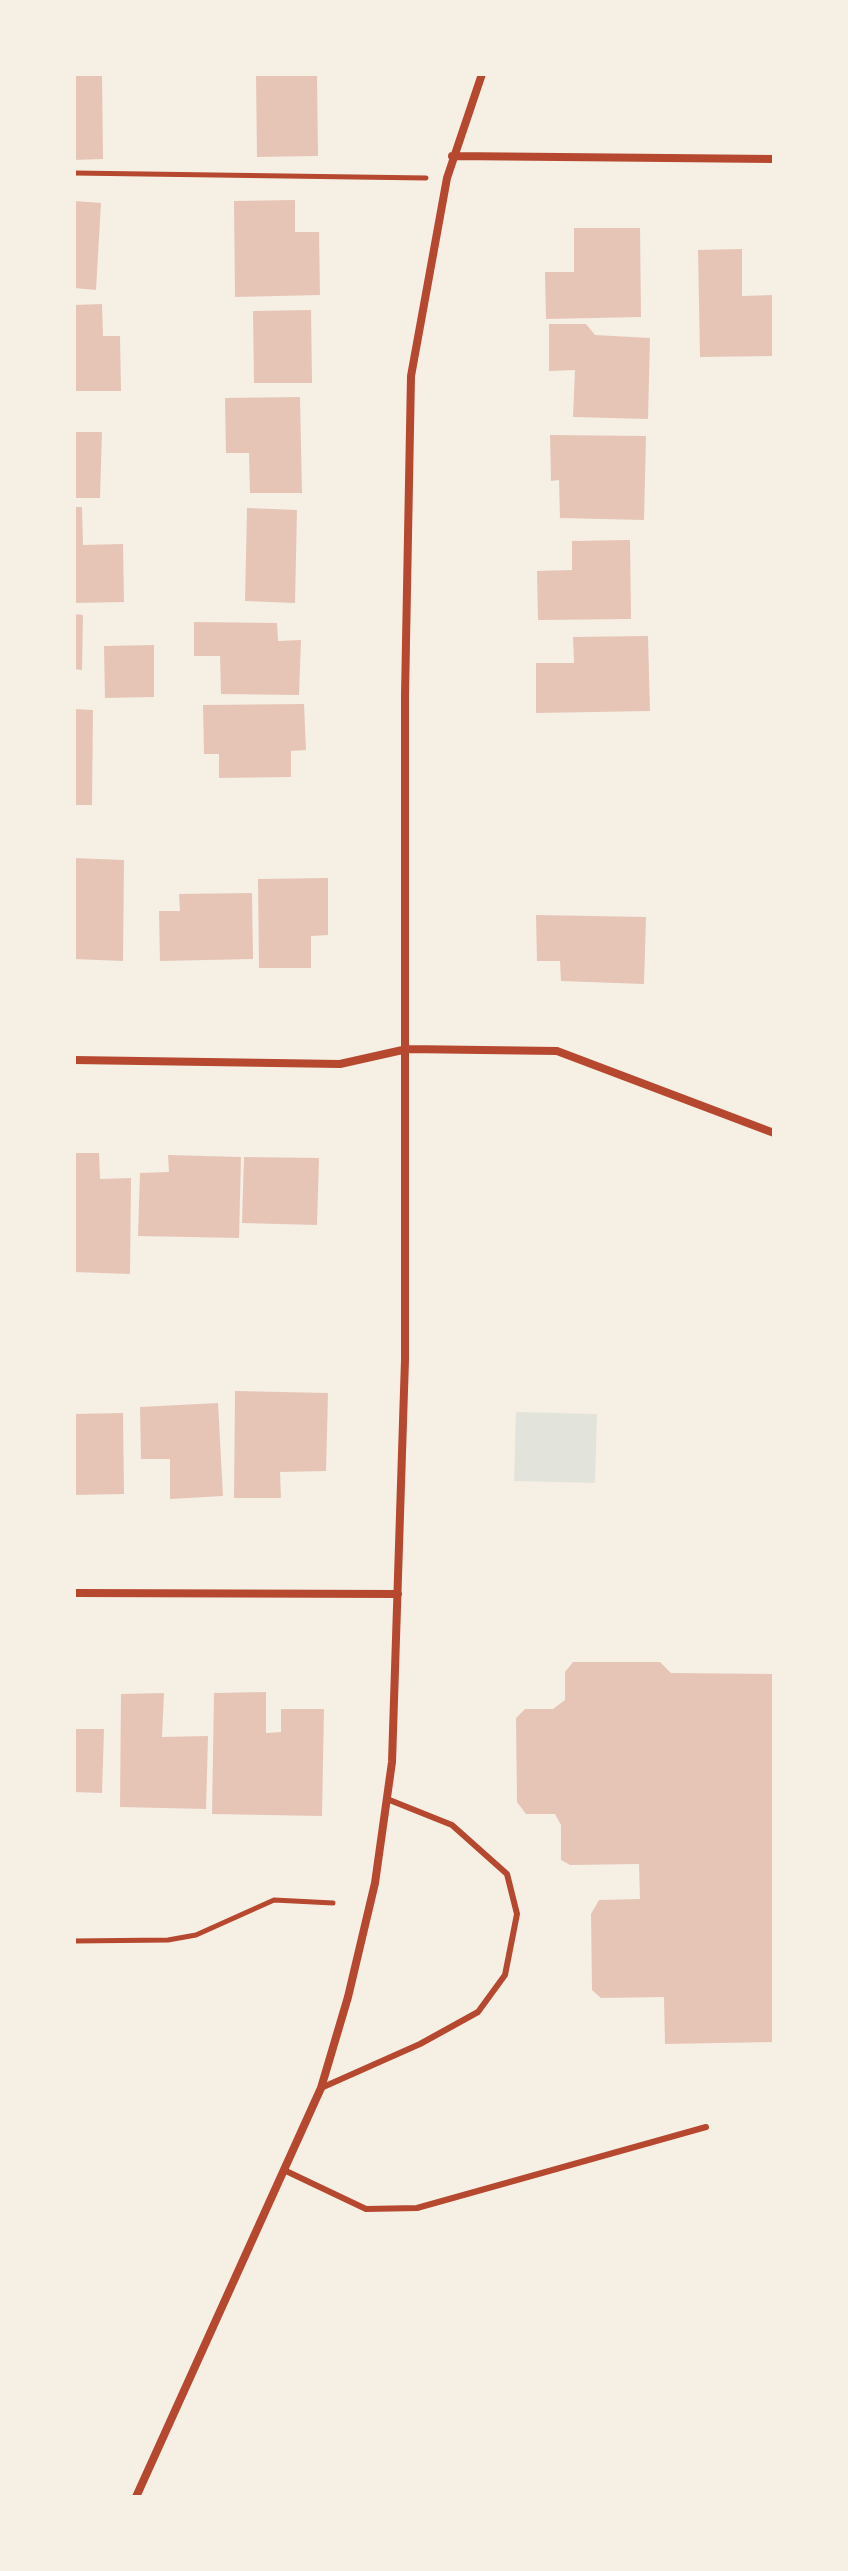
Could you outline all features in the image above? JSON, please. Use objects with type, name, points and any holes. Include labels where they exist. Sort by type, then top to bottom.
[{"type":"street","points":[[136,2497],[321,2088],[348,1997],[375,1883],[387,1799],[392,1762],[398,1594],[407,1049],[405,695],[411,376],[452,156],[482,74]]},
{"type":"street","points":[[452,156],[774,159]]},
{"type":"street","points":[[74,1060],[340,1064],[407,1049],[557,1051],[774,1133]]},
{"type":"street","points":[[74,1593],[398,1594]]},
{"type":"lane","points":[[321,2088],[420,2044],[478,2012],[505,1975],[517,1914],[507,1874],[452,1825],[387,1799]]},
{"type":"lane","points":[[286,2171],[366,2209],[417,2208],[706,2127]]},
{"type":"path","points":[[74,173],[447,178]]},
{"type":"path","points":[[74,1941],[168,1940],[196,1935],[274,1900],[333,1903]]},
{"type":"shaded area","points":[[516,1412],[597,1414],[595,1483],[514,1481]]},
{"type":"building","points":[[74,74],[102,74],[103,159],[74,160]]},
{"type":"building","points":[[256,74],[317,74],[318,156],[257,157]]},
{"type":"building","points":[[295,200],[295,232],[319,232],[320,295],[235,297],[234,201]]},
{"type":"building","points":[[74,201],[101,203],[96,290],[74,288]]},
{"type":"building","points":[[574,228],[640,228],[641,317],[546,319],[545,272],[574,272]]},
{"type":"building","points":[[742,249],[742,296],[774,295],[774,356],[700,357],[698,250]]},
{"type":"building","points":[[102,304],[103,336],[120,336],[121,391],[74,391],[74,305]]},
{"type":"building","points":[[311,310],[312,383],[254,383],[253,311]]},
{"type":"building","points":[[549,324],[586,324],[595,335],[650,338],[648,419],[573,417],[575,370],[549,371]]},
{"type":"building","points":[[300,397],[302,493],[250,493],[249,453],[226,453],[225,398]]},
{"type":"building","points":[[74,432],[102,432],[100,498],[74,498]]},
{"type":"building","points":[[550,435],[646,436],[644,520],[560,518],[559,480],[551,481]]},
{"type":"building","points":[[74,507],[82,507],[83,545],[123,544],[124,602],[74,603]]},
{"type":"building","points":[[247,508],[297,510],[295,603],[245,601]]},
{"type":"building","points":[[630,540],[631,619],[538,620],[537,571],[572,570],[572,541]]},
{"type":"building","points":[[74,614],[83,615],[82,670],[74,669]]},
{"type":"building","points":[[194,622],[277,623],[278,641],[301,640],[299,695],[221,694],[220,656],[194,656]]},
{"type":"building","points":[[648,636],[650,711],[536,713],[536,663],[574,663],[573,637]]},
{"type":"building","points":[[154,645],[154,697],[105,698],[104,646]]},
{"type":"building","points":[[304,704],[306,750],[291,751],[291,777],[219,778],[219,754],[204,754],[203,705]]},
{"type":"building","points":[[74,709],[93,710],[92,805],[74,805]]},
{"type":"building","points":[[74,858],[124,860],[123,961],[74,959]]},
{"type":"building","points":[[328,878],[328,935],[311,936],[311,968],[259,968],[258,879]]},
{"type":"building","points":[[252,893],[253,959],[160,961],[159,911],[180,911],[179,894]]},
{"type":"building","points":[[536,915],[646,917],[644,984],[561,981],[560,961],[537,961]]},
{"type":"building","points":[[74,1153],[99,1153],[100,1179],[131,1178],[130,1274],[74,1272]]},
{"type":"building","points":[[168,1155],[241,1157],[239,1238],[138,1236],[140,1173],[169,1172]]},
{"type":"building","points":[[244,1157],[319,1158],[317,1225],[242,1223]]},
{"type":"building","points":[[235,1391],[328,1393],[326,1471],[280,1472],[281,1498],[234,1498]]},
{"type":"building","points":[[218,1403],[223,1496],[170,1499],[170,1459],[141,1459],[140,1407]]},
{"type":"building","points":[[123,1413],[124,1494],[74,1495],[74,1414]]},
{"type":"building","points":[[573,1662],[660,1662],[671,1673],[774,1674],[774,2042],[665,2044],[664,1997],[601,1998],[592,1990],[591,1914],[599,1900],[640,1899],[639,1864],[570,1865],[561,1860],[561,1825],[555,1814],[526,1814],[517,1802],[516,1718],[525,1709],[553,1709],[565,1700],[565,1672]]},
{"type":"building","points":[[266,1692],[266,1733],[281,1732],[281,1709],[324,1709],[322,1816],[212,1814],[214,1693]]},
{"type":"building","points":[[164,1693],[162,1737],[208,1736],[206,1809],[120,1807],[121,1694]]},
{"type":"building","points":[[74,1729],[104,1729],[102,1793],[74,1792]]}]
